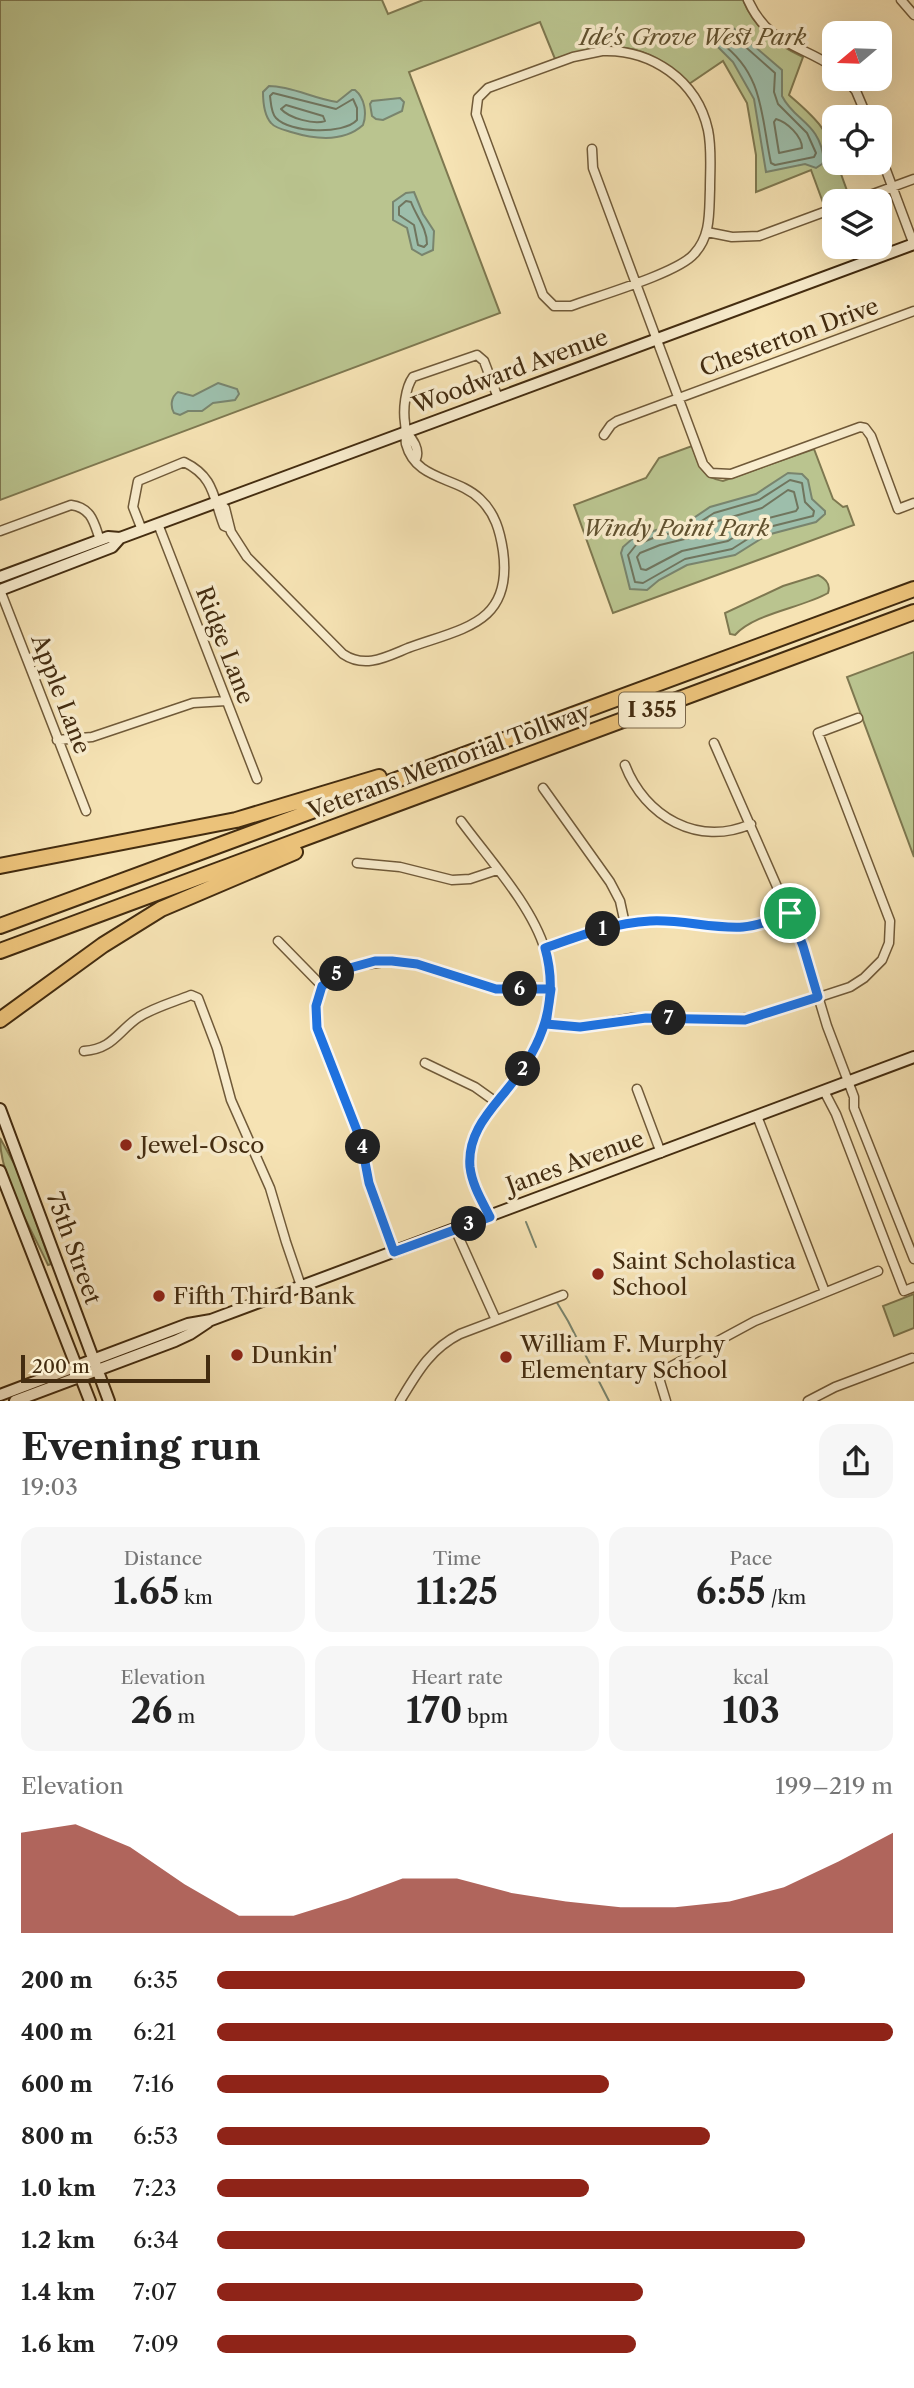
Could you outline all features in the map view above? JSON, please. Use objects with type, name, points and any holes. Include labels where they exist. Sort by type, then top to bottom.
[{"type":"highway","name":"Veterans Memorial Tollway","points":[[0,926],[914,589]]},
{"type":"highway","name":"Veterans Memorial Tollway","points":[[0,951],[914,612]]},
{"type":"highway","points":[[0,866],[236,820],[380,777],[411,775]]},
{"type":"highway","points":[[0,1020],[103,946],[161,909],[352,829],[391,807]]},
{"type":"main road","name":"Woodward Avenue","points":[[0,577],[108,537],[120,538],[142,530],[914,244]]},
{"type":"main road","name":"Woodward Avenue","points":[[0,590],[112,547],[120,538]]},
{"type":"main road","name":"Janes Avenue","points":[[15,1401],[188,1324],[211,1320],[914,1058]]},
{"type":"main road","name":"75th Street","points":[[0,1109],[109,1401]]},
{"type":"main road","name":"75th Street","points":[[0,1171],[90,1401]]},
{"type":"main road","name":"Janes Avenue","points":[[0,1395],[79,1372]]},
{"type":"street","points":[[748,0],[762,23],[773,34],[788,45],[822,59]]},
{"type":"street","points":[[901,0],[914,15]]},
{"type":"street","points":[[587,52],[626,52],[660,65],[690,90],[707,127],[710,148],[707,232],[696,251],[678,266],[574,305],[554,306],[543,295],[476,114],[478,98],[488,88],[587,52]]},
{"type":"street","points":[[592,149],[593,167],[656,340],[703,464],[711,473],[731,474],[856,428],[865,428],[871,436],[898,509],[914,503]]},
{"type":"street","points":[[888,175],[914,244]]},
{"type":"street","points":[[887,189],[914,179]]},
{"type":"street","points":[[707,232],[732,237],[759,236],[822,213]]},
{"type":"street","name":"Chesterton Drive","points":[[604,435],[617,421],[914,311]]},
{"type":"street","points":[[142,530],[133,507],[138,481],[184,462],[204,476],[211,485],[224,526],[229,528],[247,557],[343,654],[359,662],[378,660],[478,621],[492,610],[504,586],[505,569],[499,530],[485,504],[461,485],[425,472],[416,459],[418,455],[413,439],[406,432],[404,411],[410,381],[413,377],[477,355],[484,361],[498,398]]},
{"type":"street","points":[[0,531],[71,505],[83,508],[92,516],[100,540]]},
{"type":"street","name":"Ridge Lane","points":[[158,524],[257,779]]},
{"type":"street","name":"Apple Lane","points":[[0,590],[86,811]]},
{"type":"street","points":[[58,740],[92,737],[193,703],[226,701]]},
{"type":"street","points":[[546,1024],[580,1027],[646,1018],[745,1020],[850,987],[869,975],[882,960],[890,935],[888,913],[818,733],[858,718]]},
{"type":"street","points":[[714,743],[803,946],[818,997],[854,1097],[854,1108],[914,1259]]},
{"type":"street","points":[[625,765],[631,780],[645,798],[682,826],[700,832],[722,833],[751,824]]},
{"type":"street","points":[[543,788],[610,882],[620,901],[625,924]]},
{"type":"street","points":[[461,821],[537,926],[550,969],[551,989],[546,1024],[530,1060],[495,1102],[477,1130],[470,1156],[476,1188],[490,1217]]},
{"type":"street","points":[[357,863],[400,867],[452,880],[470,879],[497,870]]},
{"type":"street","points":[[545,948],[625,924],[663,921],[740,927],[759,924],[790,913]]},
{"type":"street","points":[[278,941],[322,986]]},
{"type":"street","points":[[394,1252],[369,1183],[361,1141],[317,1028],[316,1006],[322,986],[346,969],[375,961],[392,961],[417,964],[496,989],[551,989]]},
{"type":"street","points":[[84,1051],[93,1051],[111,1043],[137,1018],[149,1012],[191,995],[198,998],[217,1048],[231,1100],[270,1188],[301,1286]]},
{"type":"street","points":[[425,1063],[475,1087],[495,1102]]},
{"type":"street","points":[[637,1089],[661,1153]]},
{"type":"street","points":[[824,1091],[836,1114],[904,1291],[914,1287]]},
{"type":"street","points":[[836,1114],[854,1108]]},
{"type":"street","points":[[757,1116],[825,1292]]},
{"type":"street","points":[[455,1229],[496,1320]]},
{"type":"street","points":[[666,1401],[659,1378],[666,1369],[746,1326],[878,1271]]},
{"type":"street","points":[[400,1401],[424,1362],[438,1348],[460,1334],[563,1295]]},
{"type":"street","points":[[808,1401],[835,1387],[912,1358]]},
{"type":"green space","name":"Ide's Grove West Park","points":[[0,0],[382,0],[388,14],[423,0],[743,0],[753,19],[767,34],[803,57],[789,95],[822,128],[822,175],[841,175],[846,189],[822,189],[822,200],[811,170],[756,192],[756,155],[747,103],[723,61],[689,84],[658,59],[627,48],[593,49],[555,59],[540,22],[409,72],[500,313],[0,500]]},
{"type":"green space","name":"Windy Point Park","points":[[692,446],[706,473],[723,481],[814,449],[833,499],[843,507],[847,506],[854,525],[613,613],[574,505],[646,478],[659,458]]},
{"type":"green space","points":[[818,575],[827,582],[828,593],[754,621],[735,635],[730,634],[725,613],[783,586]]},
{"type":"green space","points":[[914,652],[914,857],[847,677]]},
{"type":"green space","points":[[0,1138],[17,1169],[51,1264],[48,1265],[11,1186],[1,1153]]},
{"type":"green space","points":[[914,1294],[914,1328],[894,1336],[883,1306]]},
{"type":"water","points":[[731,26],[782,70],[782,96],[818,138],[822,148],[822,164],[816,168],[805,164],[766,172],[754,99],[733,62],[714,43],[715,37]]},
{"type":"water","points":[[269,86],[337,102],[355,90],[364,106],[363,125],[347,135],[328,138],[280,129],[271,123],[265,112],[263,92]]},
{"type":"water","points":[[400,98],[404,102],[402,111],[383,120],[372,116],[372,101]]},
{"type":"water","points":[[414,192],[434,231],[433,250],[422,255],[412,249],[407,228],[393,220],[393,202],[406,193]]},
{"type":"water","points":[[218,383],[237,389],[239,394],[235,400],[213,403],[202,411],[188,411],[180,415],[174,413],[172,402],[178,392],[193,396]]},
{"type":"water","points":[[788,473],[802,474],[808,480],[812,499],[825,511],[816,522],[767,535],[735,555],[687,565],[659,580],[647,590],[630,589],[621,553],[623,547],[632,539],[686,523],[710,507],[756,494]]},
{"type":"waterway","points":[[526,1222],[536,1247]]},
{"type":"waterway","points":[[556,1301],[609,1401]]},
{"type":"place","name":"Jewel-Osco","points":[[126,1145]]},
{"type":"place","name":"Saint Scholastica School","points":[[598,1274]]},
{"type":"place","name":"Fifth Third Bank","points":[[159,1296]]},
{"type":"place","name":"Dunkin'","points":[[237,1355]]},
{"type":"place","name":"William F. Murphy Elementary School","points":[[506,1357]]},
{"type":"route","points":[[790,913],[769,922],[740,927],[682,921],[633,923],[614,926],[545,948],[551,978],[551,989],[550,1007],[546,1024],[530,1060],[484,1117],[472,1146],[472,1176],[490,1217],[394,1252],[369,1183],[361,1141],[315,1020],[322,986],[331,978],[355,966],[375,961],[392,961],[417,964],[496,989],[551,989],[546,1024],[569,1027],[632,1018],[745,1020],[818,997],[790,913]]}]
